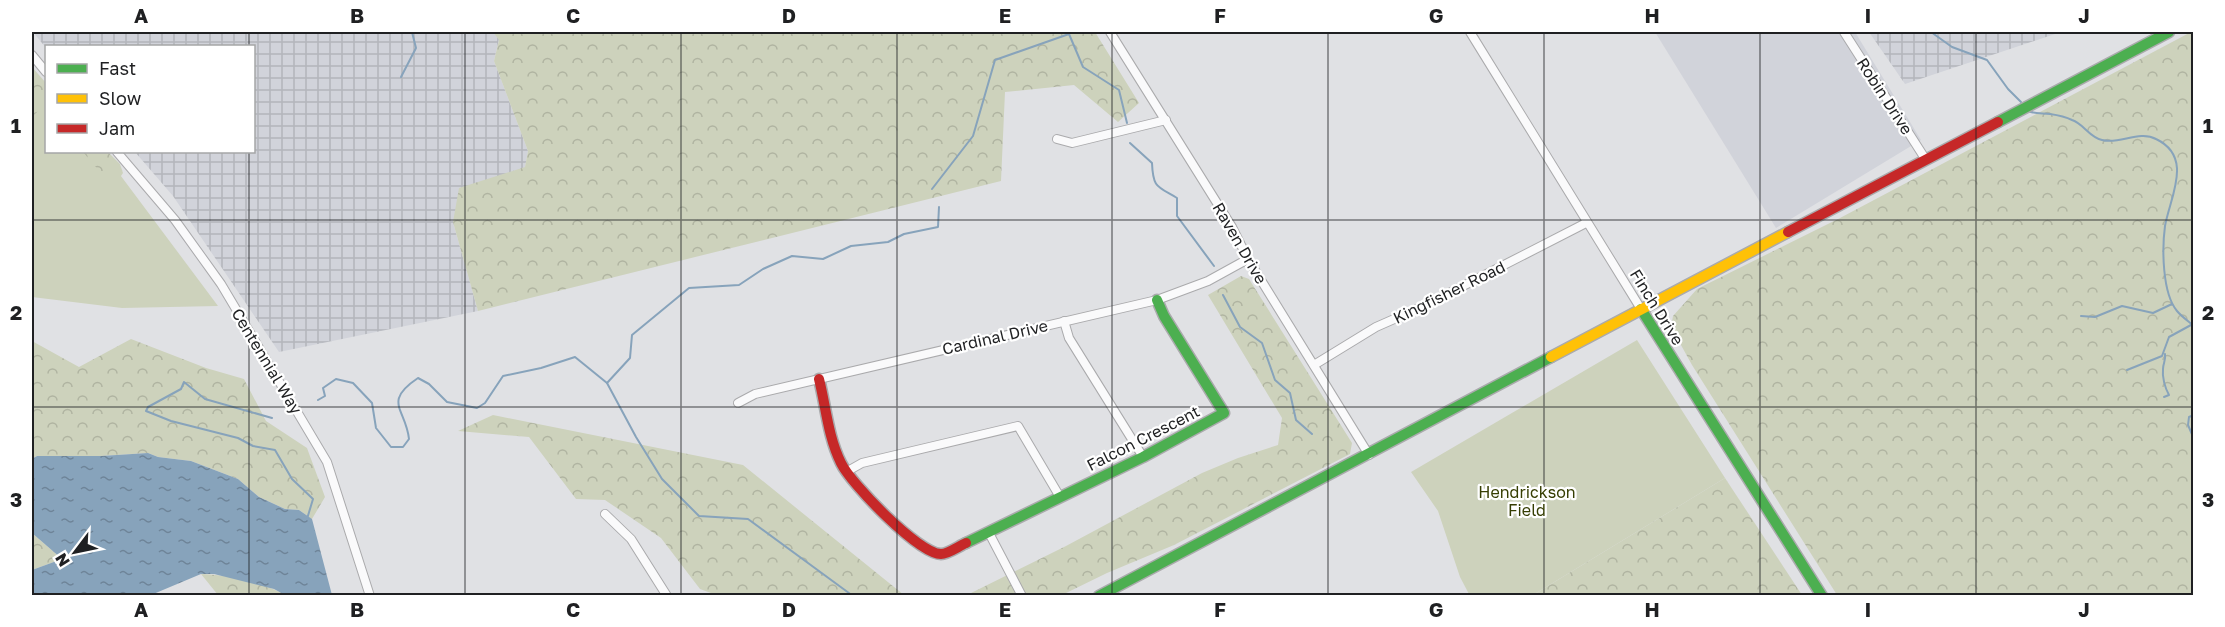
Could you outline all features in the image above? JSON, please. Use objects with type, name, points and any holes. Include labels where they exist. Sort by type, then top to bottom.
[{"type":"street","name":"Raven Drive","points":[[1110,32],[1232,227],[1248,259],[1369,455]]},
{"type":"street","name":"Finch Drive","points":[[1470,32],[1586,223],[1822,596]]},
{"type":"street","name":"Robin Drive","points":[[1844,32],[1926,160]]},
{"type":"street","points":[[1100,596],[2169,32]]},
{"type":"street","points":[[32,55],[45,71]]},
{"type":"street","points":[[1057,139],[1072,143],[1166,120]]},
{"type":"street","name":"Centennial Way","points":[[118,153],[175,220],[221,284],[323,454],[370,596]]},
{"type":"street","name":"Kingfisher Road","points":[[1314,365],[1376,327],[1426,305],[1586,223]]},
{"type":"street","name":"Cardinal Drive","points":[[738,403],[755,394],[1157,300],[1208,281],[1248,259]]},
{"type":"street","name":"Falcon Crescent","points":[[846,472],[865,497],[936,553],[948,552],[1143,457],[1224,413],[1157,300]]},
{"type":"street","points":[[1064,321],[1069,338],[1143,457]]},
{"type":"street","points":[[819,379],[832,439],[846,472],[862,463],[1018,426],[1060,497]]},
{"type":"street","points":[[605,514],[631,539],[667,596]]},
{"type":"street","points":[[989,532],[1022,596]]},
{"type":"shaded area","points":[[33,32],[493,32],[499,39],[494,61],[528,151],[525,167],[453,222],[478,311],[279,352],[173,196],[136,153],[255,153],[255,45],[45,47]]},
{"type":"shaded area","points":[[1655,32],[1855,32],[1921,140],[1776,228]]},
{"type":"shaded area","points":[[1869,32],[2061,32],[1905,84]]},
{"type":"green space","points":[[493,32],[1095,32],[1139,103],[1118,122],[1074,85],[1005,92],[1001,181],[478,311],[453,222],[459,188],[525,167],[528,151],[494,61],[499,40]]},
{"type":"green space","points":[[2194,32],[2193,595],[1837,595],[1692,365],[1671,327],[1673,316],[1697,289],[1840,218]]},
{"type":"green space","points":[[32,67],[45,82],[45,110],[41,108],[32,115]]},
{"type":"green space","points":[[32,75],[45,92],[45,153],[104,153],[218,306],[122,308],[32,297]]},
{"type":"green space","points":[[84,153],[109,153],[120,164],[123,173],[121,176],[109,176],[95,166]]},
{"type":"green space","points":[[1241,276],[1249,279],[1352,443],[1350,454],[1174,545],[1062,595],[965,596],[1066,546],[1202,473],[1278,445],[1282,418],[1208,295]]},
{"type":"green space","points":[[131,339],[206,368],[244,379],[266,421],[307,448],[325,497],[312,519],[299,510],[285,509],[259,497],[238,479],[191,461],[158,457],[148,453],[37,456],[32,459],[32,341],[79,367]]},
{"type":"green space","name":"Hendrickson Field","points":[[1637,340],[1725,478],[1533,595],[1470,596],[1460,577],[1438,511],[1411,472]]},
{"type":"green space","points":[[493,415],[743,465],[904,595],[719,596],[700,589],[661,538],[605,500],[576,499],[529,437],[458,431]]},
{"type":"green space","points":[[1725,478],[1802,595],[1533,595]]},
{"type":"green space","points":[[32,533],[62,559],[32,570]]},
{"type":"green space","points":[[201,574],[244,580],[285,595],[218,595]]},
{"type":"water","points":[[148,453],[158,457],[191,461],[238,479],[259,497],[285,509],[299,510],[312,519],[332,595],[285,595],[274,589],[214,574],[201,574],[151,595],[32,595],[32,570],[62,559],[32,533],[32,459],[37,456]]},
{"type":"waterway","points":[[401,77],[416,48],[412,32]]},
{"type":"waterway","points":[[1931,32],[1952,47],[1987,60],[2008,89],[2021,102]]},
{"type":"waterway","points":[[932,189],[973,136],[995,60],[1069,34],[1083,67],[1119,90],[1127,123]]},
{"type":"waterway","points":[[2028,111],[2070,119],[2102,140],[2115,141],[2143,136],[2156,139],[2168,147],[2174,156],[2177,178],[2164,235],[2166,282],[2168,293],[2177,311],[2194,326]]},
{"type":"waterway","points":[[1130,143],[1152,163],[1157,185],[1177,198],[1177,216],[1214,266]]},
{"type":"waterway","points":[[607,383],[630,358],[632,335],[689,288],[739,285],[763,269],[792,256],[823,259],[851,246],[888,242],[904,234],[938,227],[939,207]]},
{"type":"waterway","points":[[1223,295],[1240,327],[1262,343],[1275,380],[1290,393],[1296,420],[1312,434]]},
{"type":"waterway","points":[[2081,316],[2095,317],[2122,306],[2153,313],[2172,304]]},
{"type":"waterway","points":[[2127,370],[2162,356],[2169,337],[2191,325]]},
{"type":"waterway","points":[[2164,397],[2169,395],[2163,375],[2165,354]]},
{"type":"waterway","points":[[318,400],[325,396],[323,388],[336,379],[353,383],[372,403],[376,428],[391,447],[403,447],[409,439],[399,400],[407,386],[418,378],[429,384],[447,402],[477,408],[485,403],[503,376],[541,368],[575,357],[607,383],[662,479],[699,516],[748,519],[853,596]]},
{"type":"waterway","points":[[272,418],[205,399],[184,382],[181,389],[148,407],[146,411],[171,421],[238,438],[253,446],[275,450],[292,479],[313,499],[307,519]]},
{"type":"waterway","points":[[2194,415],[2189,417],[2188,425],[2194,439]]},
{"type":"traffic: fast","points":[[1998,122],[2169,32]]},
{"type":"traffic: fast","points":[[966,543],[1143,457],[1224,413],[1164,316],[1157,300]]},
{"type":"traffic: fast","points":[[1641,309],[1822,596]]},
{"type":"traffic: fast","points":[[1099,596],[1551,357]]},
{"type":"traffic: slow","points":[[1551,357],[1788,232]]},
{"type":"traffic: jam","points":[[1788,232],[1998,122]]},
{"type":"traffic: jam","points":[[819,379],[830,432],[841,463],[871,501],[902,531],[931,551],[944,554],[966,543]]}]
